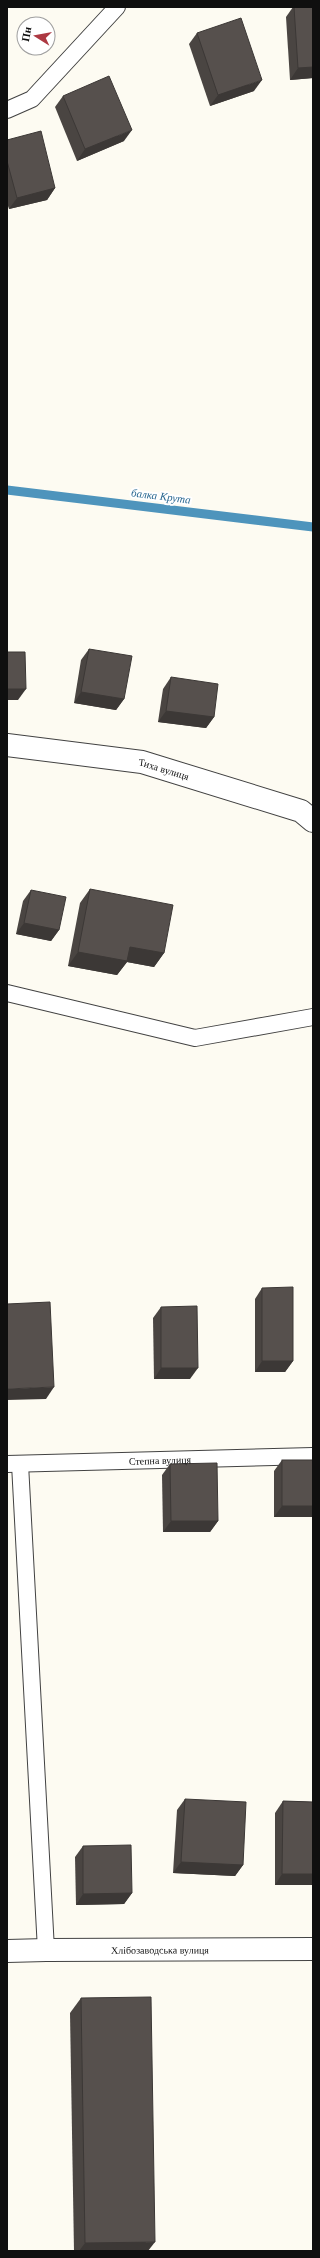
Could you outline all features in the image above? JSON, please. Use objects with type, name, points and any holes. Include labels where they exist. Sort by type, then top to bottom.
[{"type":"street","name":"Тиха вулиця","points":[[7,745],[142,762],[301,810],[313,821]]},
{"type":"street","name":"Хлібозаводська вулиця","points":[[7,1951],[313,1949]]},
{"type":"lane","points":[[7,110],[32,99],[117,7]]},
{"type":"lane","points":[[7,993],[195,1038],[313,1017]]},
{"type":"lane","name":"Степна вулиця","points":[[14,1464],[313,1456]]},
{"type":"lane","points":[[14,1464],[46,1950]]},
{"type":"building","points":[[294,7],[313,7],[313,67],[298,68]]},
{"type":"building","points":[[241,18],[262,80],[218,95],[197,33]]},
{"type":"building","points":[[109,76],[132,130],[85,149],[63,96]]},
{"type":"building","points":[[41,131],[55,188],[17,198],[7,161],[7,140]]},
{"type":"building","points":[[89,649],[132,656],[124,699],[81,692]]},
{"type":"building","points":[[7,652],[25,652],[26,689],[7,689]]},
{"type":"building","points":[[171,677],[218,684],[214,717],[166,711]]},
{"type":"building","points":[[90,889],[173,905],[164,953],[130,947],[127,961],[78,952]]},
{"type":"building","points":[[31,890],[66,897],[59,930],[24,923]]},
{"type":"building","points":[[293,1287],[293,1361],[262,1361],[262,1288]]},
{"type":"building","points":[[50,1302],[54,1387],[7,1389],[7,1304]]},
{"type":"building","points":[[197,1306],[198,1368],[161,1368],[161,1307]]},
{"type":"building","points":[[282,1460],[313,1460],[313,1506],[282,1506]]},
{"type":"building","points":[[217,1463],[218,1521],[171,1521],[170,1464]]},
{"type":"building","points":[[185,1799],[246,1802],[243,1865],[181,1862]]},
{"type":"building","points":[[283,1801],[313,1802],[313,1874],[282,1874]]},
{"type":"building","points":[[131,1845],[132,1893],[83,1894],[83,1846]]},
{"type":"building","points":[[151,1997],[155,2242],[85,2243],[81,1998]]},
{"type":"waterway","name":"балка Крута","points":[[7,490],[313,527]]}]
